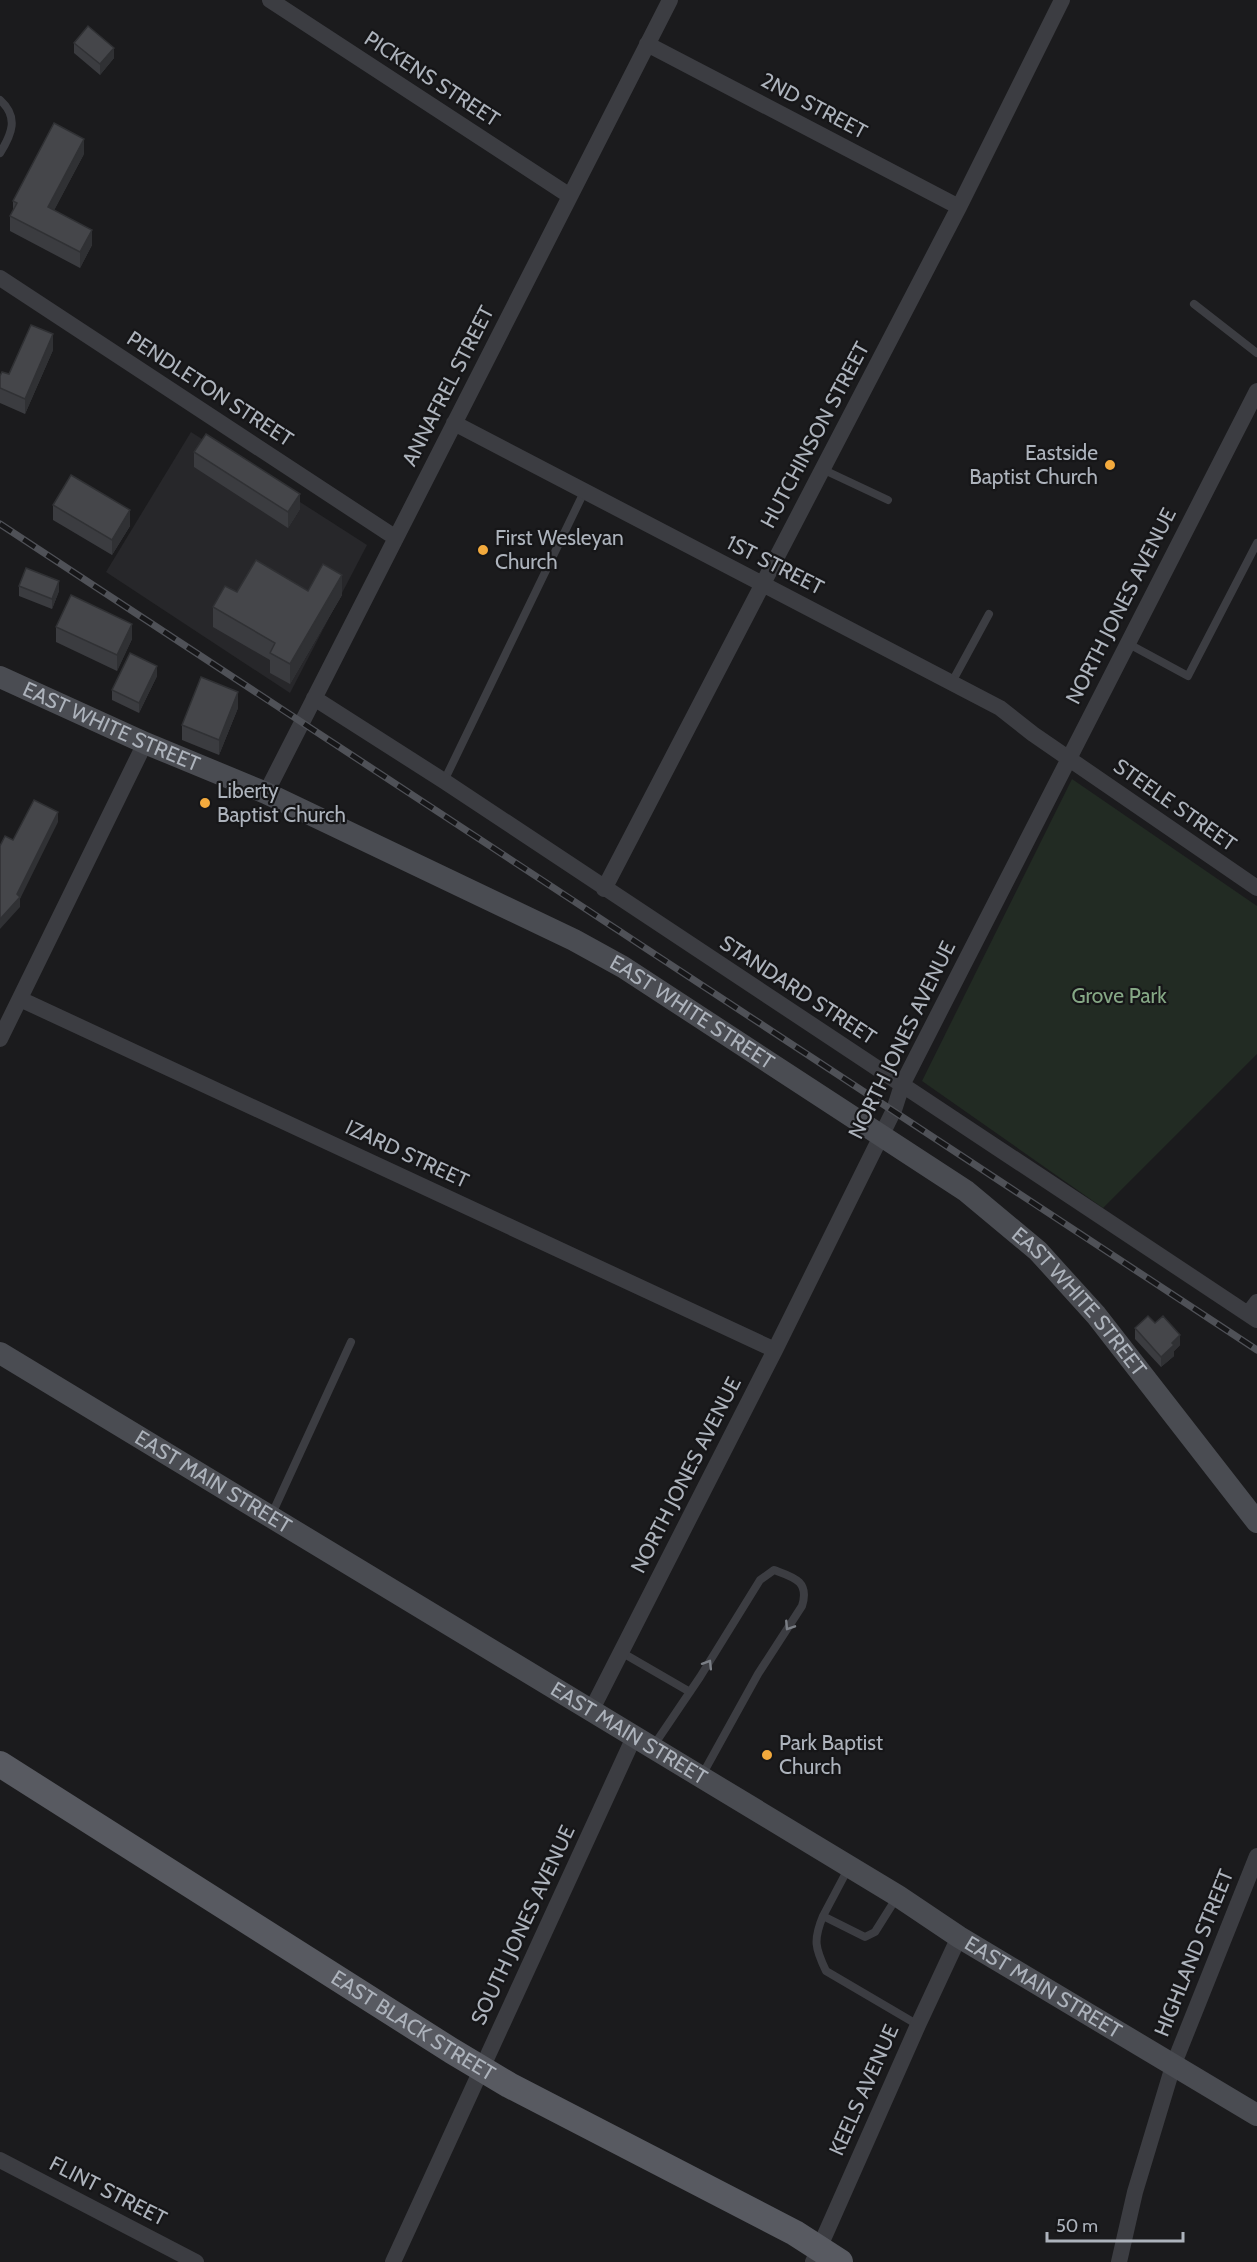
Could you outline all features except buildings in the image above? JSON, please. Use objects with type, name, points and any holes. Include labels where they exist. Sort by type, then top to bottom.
[{"type":"main road","name":"EAST BLACK STREET","points":[[0,1764],[482,2069],[824,2257]]},
{"type":"street","name":"PICKENS STREET","points":[[270,0],[570,196]]},
{"type":"street","name":"ANNAFREL STREET","points":[[266,793],[670,0]]},
{"type":"street","name":"HUTCHINSON STREET","points":[[604,889],[959,207],[1062,0]]},
{"type":"street","name":"2ND STREET","points":[[648,44],[959,207]]},
{"type":"street","name":"PENDLETON STREET","points":[[0,278],[396,538]]},
{"type":"street","name":"NORTH JONES AVENUE","points":[[591,1711],[775,1350],[894,1110],[902,1085],[1257,391]]},
{"type":"street","name":"1ST STREET","points":[[454,423],[1000,708],[1069,758]]},
{"type":"street","name":"EAST WHITE STREET","points":[[0,677],[145,743],[266,793],[574,940],[623,967],[882,1134],[966,1191],[1038,1251],[1096,1315],[1257,1521]]},
{"type":"street","name":"STANDARD STREET","points":[[314,698],[444,781],[902,1085],[1254,1312]]},
{"type":"street","points":[[0,1039],[145,743]]},
{"type":"street","name":"STEELE STREET","points":[[1069,758],[1257,888]]},
{"type":"street","name":"IZARD STREET","points":[[20,999],[775,1350]]},
{"type":"street","name":"EAST MAIN STREET","points":[[1,1357],[850,1867],[959,1937],[1257,2115]]},
{"type":"street","name":"SOUTH JONES AVENUE","points":[[393,2262],[482,2069],[643,1743]]},
{"type":"street","name":"HIGHLAND STREET","points":[[1119,2262],[1135,2192],[1173,2066],[1257,1856]]},
{"type":"street","name":"KEELS AVENUE","points":[[824,2257],[918,2025],[959,1937]]},
{"type":"street","name":"FLINT STREET","points":[[0,2160],[196,2262]]},
{"type":"lane","points":[[0,100],[10,112],[13,121],[12,130],[0,153]]},
{"type":"lane","points":[[1194,303],[1257,352]]},
{"type":"lane","points":[[822,469],[888,500]]},
{"type":"lane","points":[[444,781],[584,492]]},
{"type":"lane","points":[[1127,643],[1188,676],[1257,543]]},
{"type":"lane","points":[[952,682],[989,614]]},
{"type":"lane","points":[[270,1517],[351,1342]]},
{"type":"lane","points":[[643,1743],[690,1692],[760,1580],[774,1570],[795,1577],[802,1585],[805,1597],[802,1606],[758,1674],[701,1778]]},
{"type":"lane","points":[[621,1652],[690,1692]]},
{"type":"lane","points":[[850,1867],[815,1935],[819,1956],[826,1971],[918,2025]]},
{"type":"lane","points":[[823,1916],[866,1937],[875,1932],[898,1896]]},
{"type":"shaded area","points":[[191,432],[367,545],[290,693],[106,572]]},
{"type":"green space","name":"Grove Park","points":[[1072,779],[1257,906],[1257,1054],[1103,1208],[922,1081]]},
{"type":"railway","points":[[0,524],[1257,1350]]},
{"type":"place","name":"Eastside Baptist Church","points":[[1110,465]]},
{"type":"place","name":"First Wesleyan Church","points":[[483,550]]},
{"type":"place","name":"Liberty Baptist Church","points":[[205,803]]},
{"type":"place","name":"Park Baptist Church","points":[[767,1755]]}]
